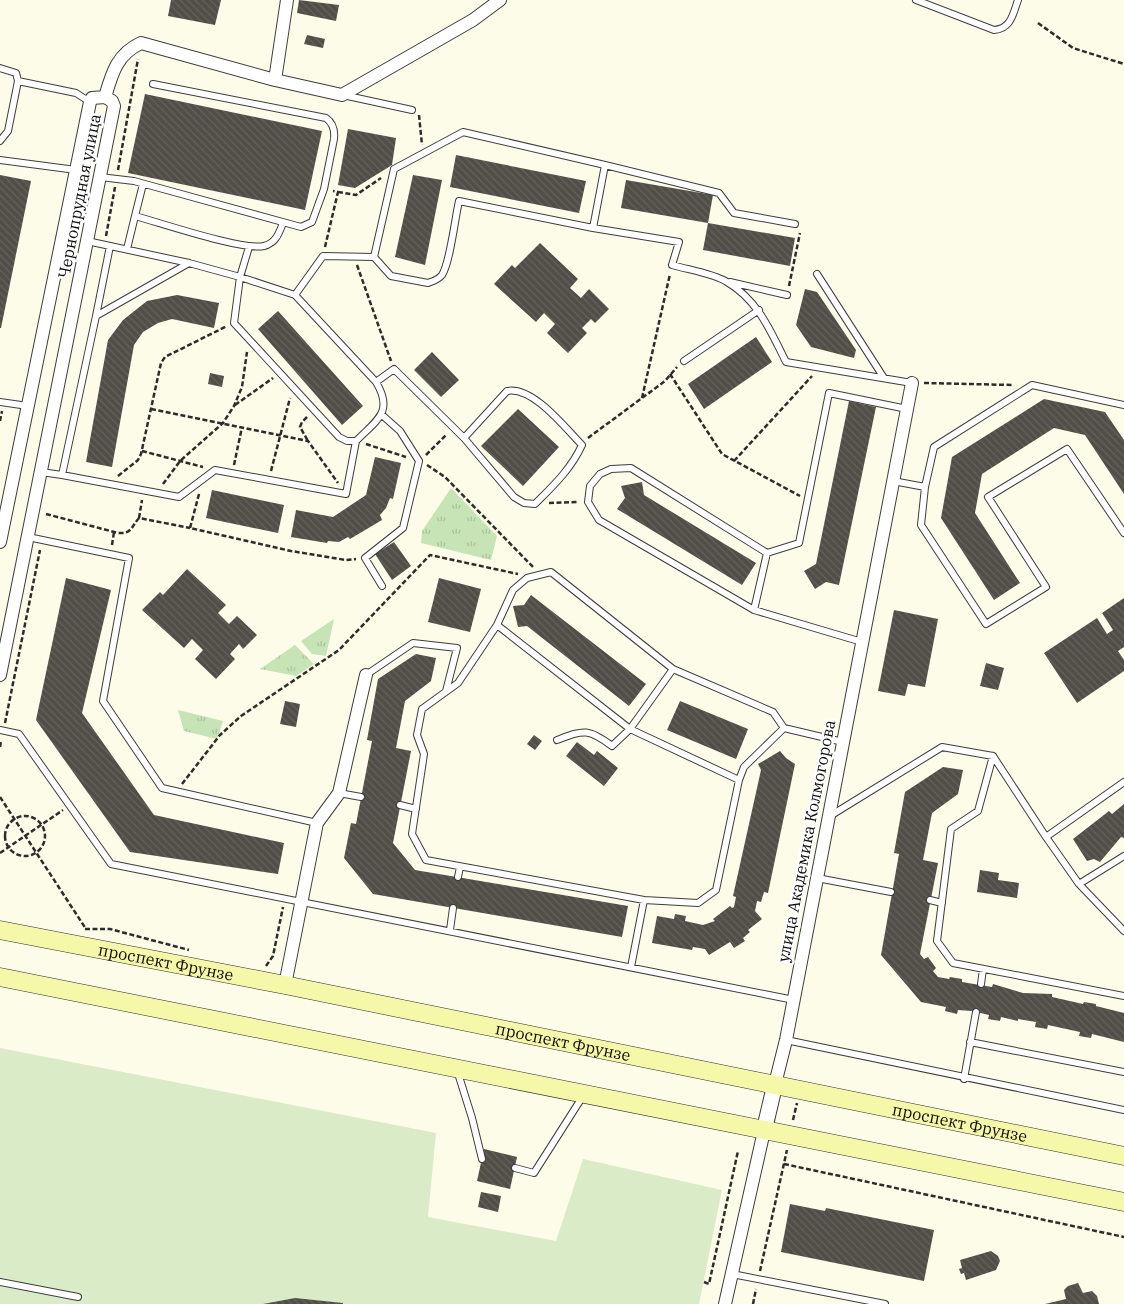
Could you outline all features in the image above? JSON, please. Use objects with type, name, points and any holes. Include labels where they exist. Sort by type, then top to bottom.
[{"type":"main road","name":"проспект Фрунзе","points":[[0,930],[285,985],[1124,1156]]},
{"type":"main road","points":[[0,977],[1124,1202]]},
{"type":"street","points":[[275,80],[287,0]]},
{"type":"street","points":[[105,97],[114,68],[125,52],[141,43],[275,80],[342,95],[473,20],[500,0]]},
{"type":"street","name":"Чернопрудная улица","points":[[0,538],[90,102],[95,97],[105,97],[112,101],[114,106],[0,674]]},
{"type":"street","name":"улица Академика Колмогорова","points":[[725,1304],[786,1040],[912,382]]},
{"type":"street","points":[[285,985],[317,823],[339,793],[366,675]]},
{"type":"lane","points":[[916,0],[994,30],[1001,29],[1009,24],[1018,0]]},
{"type":"lane","points":[[0,68],[16,73],[18,82],[8,131],[0,141]]},
{"type":"lane","points":[[18,82],[76,93],[90,102]]},
{"type":"lane","points":[[100,177],[143,184],[301,227],[312,222],[324,189],[335,132],[330,121],[326,118],[153,84]]},
{"type":"lane","points":[[342,95],[412,110]]},
{"type":"lane","points":[[374,257],[394,169],[463,132],[719,193],[734,213],[795,224]]},
{"type":"lane","points":[[0,160],[76,170]]},
{"type":"lane","points":[[593,228],[605,165]]},
{"type":"lane","points":[[127,250],[143,184]]},
{"type":"lane","points":[[295,296],[323,256],[353,255],[374,257],[391,276],[428,283],[439,278],[445,268],[459,201],[593,228],[679,242],[672,265],[726,281],[787,295]]},
{"type":"lane","points":[[135,216],[248,247],[271,243],[277,238],[283,223]]},
{"type":"lane","points":[[41,472],[179,497],[215,470],[346,494],[356,441],[382,415],[385,404],[376,382],[295,296],[189,264],[87,241]]},
{"type":"lane","points":[[62,475],[110,246]]},
{"type":"lane","points":[[248,247],[240,278],[234,323],[339,438],[347,441],[356,441]]},
{"type":"lane","points":[[96,316],[189,264]]},
{"type":"lane","points":[[817,274],[884,378]]},
{"type":"lane","points":[[726,281],[759,310],[786,362],[912,382]]},
{"type":"lane","points":[[684,361],[759,310]]},
{"type":"lane","points":[[376,382],[394,369],[464,438],[514,497],[524,503],[535,504],[569,469],[582,445],[539,402],[516,390],[507,392],[464,438]]},
{"type":"lane","points":[[1124,406],[1032,384],[934,447],[925,487],[921,525],[986,624],[1046,587],[988,497],[1067,449],[1124,533]]},
{"type":"lane","points":[[862,642],[754,610],[599,520],[588,502],[590,486],[600,474],[611,469],[631,468],[767,553],[799,543],[829,394],[907,409]]},
{"type":"lane","points":[[0,402],[28,406]]},
{"type":"lane","points":[[382,415],[400,431],[419,461],[403,528],[365,558],[382,586]]},
{"type":"lane","points":[[894,481],[925,487]]},
{"type":"lane","points":[[28,537],[129,558],[103,701],[162,788],[317,823]]},
{"type":"lane","points":[[754,610],[767,553]]},
{"type":"lane","points":[[784,728],[744,766],[739,780],[716,890],[698,903],[644,900],[426,860],[412,834],[424,754],[417,735],[422,708],[458,682],[497,625],[514,590],[526,578],[551,572],[673,669],[774,712],[784,728],[843,742]]},
{"type":"lane","points":[[497,625],[630,729],[739,780]]},
{"type":"lane","points":[[366,675],[413,643],[457,648],[446,691]]},
{"type":"lane","points":[[557,740],[576,733],[593,732],[612,746],[630,729],[673,669]]},
{"type":"lane","points":[[0,730],[19,734],[110,864],[450,930],[794,1000]]},
{"type":"lane","points":[[829,817],[942,747],[993,756],[1046,837],[1080,884],[1124,931]]},
{"type":"lane","points":[[993,756],[978,811],[951,830],[937,941],[953,963],[1124,996]]},
{"type":"lane","points":[[1046,837],[1124,782]]},
{"type":"lane","points":[[339,793],[361,797]]},
{"type":"lane","points":[[400,805],[416,809]]},
{"type":"lane","points":[[1080,884],[1124,856]]},
{"type":"lane","points":[[458,878],[460,867]]},
{"type":"lane","points":[[817,878],[891,892]]},
{"type":"lane","points":[[631,967],[644,900]]},
{"type":"lane","points":[[930,900],[942,903]]},
{"type":"lane","points":[[450,930],[454,908]]},
{"type":"lane","points":[[981,984],[983,969]]},
{"type":"lane","points":[[964,1079],[976,1012]]},
{"type":"lane","points":[[786,1040],[964,1079],[1124,1110]]},
{"type":"lane","points":[[970,1042],[1124,1072]]},
{"type":"lane","points":[[456,1069],[472,1118],[482,1159]]},
{"type":"lane","points":[[515,1168],[534,1173],[584,1095]]},
{"type":"lane","points":[[732,1274],[885,1304]]},
{"type":"lane","points":[[0,1282],[78,1297]]},
{"type":"path","points":[[1038,23],[1073,48],[1124,64]]},
{"type":"path","points":[[412,110],[420,116],[423,154]]},
{"type":"path","points":[[324,189],[356,195],[394,169]]},
{"type":"path","points":[[323,256],[338,192]]},
{"type":"path","points":[[787,295],[800,232],[795,224]]},
{"type":"path","points":[[353,255],[394,369]]},
{"type":"path","points":[[642,398],[672,265]]},
{"type":"path","points":[[106,484],[138,460],[142,451],[161,362],[165,357],[234,323]]},
{"type":"path","points":[[157,494],[180,461],[223,423],[234,406],[242,386],[249,340]]},
{"type":"path","points":[[582,445],[589,436],[642,398],[684,361]]},
{"type":"path","points":[[734,461],[820,367]]},
{"type":"path","points":[[234,406],[280,373]]},
{"type":"path","points":[[670,374],[717,449],[734,461],[808,500]]},
{"type":"path","points":[[912,382],[1035,385]]},
{"type":"path","points":[[269,480],[293,387]]},
{"type":"path","points":[[151,409],[308,441]]},
{"type":"path","points":[[315,411],[302,422],[300,427],[346,494]]},
{"type":"path","points":[[232,473],[242,427]]},
{"type":"path","points":[[419,461],[454,428]]},
{"type":"path","points":[[356,441],[432,466],[541,575]]},
{"type":"path","points":[[142,451],[215,470]]},
{"type":"path","points":[[190,528],[204,478]]},
{"type":"path","points":[[46,514],[127,534],[139,518],[143,491]]},
{"type":"path","points":[[535,504],[588,502]]},
{"type":"path","points":[[139,518],[291,551],[346,560],[365,558]]},
{"type":"path","points":[[181,792],[183,780],[220,736],[241,716],[339,650],[430,555],[513,571],[526,578]]},
{"type":"path","points":[[0,797],[86,929]]},
{"type":"path","points":[[0,853],[70,806]]},
{"type":"path","points":[[26,816],[41,825],[44,831],[44,843],[36,853],[24,856],[18,855],[8,847],[6,829],[14,820],[26,816]]},
{"type":"path","points":[[261,967],[267,965],[273,956],[285,898]]},
{"type":"path","points":[[78,929],[110,930],[183,947],[191,951]]},
{"type":"path","points":[[753,1304],[800,1090]]},
{"type":"path","points":[[704,1282],[709,1284],[738,1150]]},
{"type":"path","points":[[784,1164],[1124,1237]]},
{"type":"green space","points":[[451,488],[497,536],[491,560],[421,543],[422,531]]},
{"type":"green space","points":[[334,619],[326,656],[312,654],[301,641]]},
{"type":"green space","points":[[295,645],[314,664],[296,676],[260,669]]},
{"type":"green space","points":[[178,710],[223,721],[217,739],[184,731]]},
{"type":"green space","points":[[0,1048],[436,1133],[428,1217],[556,1241],[583,1159],[722,1190],[699,1304],[0,1304]]},
{"type":"building","points":[[171,0],[221,0],[215,25],[168,16]]},
{"type":"building","points":[[299,0],[339,5],[336,21],[297,13]]},
{"type":"building","points":[[307,35],[325,39],[323,48],[304,44]]},
{"type":"building","points":[[145,94],[322,131],[305,210],[128,173]]},
{"type":"building","points":[[348,129],[396,138],[392,165],[355,188],[338,185]]},
{"type":"building","points":[[456,155],[586,181],[579,213],[450,187]]},
{"type":"building","points":[[0,175],[31,181],[1,328],[0,328]]},
{"type":"building","points":[[413,175],[442,180],[425,265],[395,257]]},
{"type":"building","points":[[626,180],[713,195],[708,223],[621,208]]},
{"type":"building","points":[[708,223],[795,238],[790,266],[703,250]]},
{"type":"building","points":[[540,243],[578,279],[570,288],[581,298],[589,289],[609,309],[595,323],[591,319],[582,328],[587,333],[568,353],[547,333],[555,324],[544,313],[536,322],[494,284],[512,265],[515,268]]},
{"type":"building","points":[[805,289],[817,292],[856,350],[854,358],[811,347],[796,325]]},
{"type":"building","points":[[177,295],[219,303],[214,328],[172,319],[158,323],[143,332],[134,345],[112,467],[86,462],[108,340],[123,320],[147,301]]},
{"type":"building","points":[[278,311],[363,406],[342,425],[258,329]]},
{"type":"building","points":[[756,337],[772,362],[704,409],[688,384]]},
{"type":"building","points":[[432,352],[459,380],[441,397],[414,370]]},
{"type":"building","points":[[210,373],[224,376],[222,387],[208,384]]},
{"type":"building","points":[[1044,399],[1105,412],[1124,440],[1124,494],[1085,435],[1054,428],[982,474],[975,513],[1020,583],[994,600],[941,518],[952,457]]},
{"type":"building","points":[[849,401],[876,407],[839,585],[826,582],[815,589],[804,571],[816,564]]},
{"type":"building","points":[[518,409],[559,447],[523,486],[481,446]]},
{"type":"building","points":[[375,457],[401,463],[393,499],[390,498],[386,508],[380,515],[382,520],[350,539],[348,537],[339,542],[328,541],[327,543],[291,537],[296,510],[333,517],[366,495]]},
{"type":"building","points":[[642,482],[644,495],[756,563],[742,585],[617,509],[625,498],[621,486]]},
{"type":"building","points":[[212,490],[284,505],[278,533],[206,518]]},
{"type":"building","points":[[394,542],[411,566],[392,580],[375,554]]},
{"type":"building","points":[[187,569],[226,605],[218,613],[229,624],[237,616],[257,635],[243,649],[239,644],[230,654],[235,659],[216,679],[195,659],[203,650],[192,639],[184,648],[142,610],[160,592],[163,595]]},
{"type":"building","points":[[66,578],[111,590],[82,713],[154,815],[284,843],[278,874],[130,852],[36,720]]},
{"type":"building","points":[[439,578],[481,589],[470,632],[428,622]]},
{"type":"building","points":[[531,595],[646,684],[629,706],[527,626],[518,627],[513,606],[524,605]]},
{"type":"building","points":[[1124,598],[1124,647],[1118,651],[1124,660],[1124,671],[1077,703],[1044,653],[1097,618],[1107,634],[1113,630],[1102,613]]},
{"type":"building","points":[[894,610],[938,619],[925,687],[908,684],[905,696],[878,691]]},
{"type":"building","points":[[416,654],[436,658],[431,681],[405,701],[396,748],[411,751],[393,843],[415,870],[628,906],[622,937],[373,894],[344,858],[351,823],[356,824],[372,741],[367,740],[378,679]]},
{"type":"building","points":[[986,663],[1004,668],[998,690],[980,686]]},
{"type":"building","points":[[285,701],[300,704],[296,727],[280,724]]},
{"type":"building","points":[[680,701],[748,729],[736,759],[667,730]]},
{"type":"building","points":[[534,735],[542,741],[535,750],[527,744]]},
{"type":"building","points":[[577,742],[594,755],[597,751],[618,768],[604,786],[566,756]]},
{"type":"building","points":[[780,751],[795,764],[768,893],[764,892],[761,902],[757,901],[755,911],[762,919],[748,930],[750,932],[743,938],[745,941],[734,948],[730,942],[709,955],[705,949],[693,947],[692,950],[652,943],[657,916],[674,919],[675,914],[686,916],[685,921],[703,925],[715,921],[713,919],[730,906],[734,907],[736,897],[733,896],[761,770],[758,764]]},
{"type":"building","points":[[943,767],[963,770],[958,794],[932,813],[923,860],[938,863],[920,954],[924,959],[928,957],[936,968],[933,971],[938,977],[962,979],[962,982],[992,987],[993,984],[1023,993],[1052,994],[1052,997],[1083,1004],[1084,1002],[1096,1004],[1096,1006],[1124,1013],[1124,1042],[1092,1034],[1091,1038],[1079,1036],[1080,1032],[1048,1025],[1047,1029],[1035,1027],[1036,1022],[1018,1019],[1018,1021],[1001,1017],[1000,1021],[988,1019],[989,1015],[972,1011],[958,1010],[957,1014],[945,1011],[946,1007],[921,1002],[881,955],[899,854],[894,853],[905,792]]},
{"type":"building","points":[[1124,804],[1124,838],[1121,837],[1100,862],[1094,859],[1087,861],[1073,839],[1109,811],[1112,814]]},
{"type":"building","points":[[980,870],[999,873],[998,880],[1019,883],[1017,898],[977,892]]},
{"type":"building","points":[[484,1149],[517,1157],[510,1189],[477,1181]]},
{"type":"building","points":[[481,1192],[501,1196],[498,1212],[478,1207]]},
{"type":"building","points":[[790,1204],[825,1211],[826,1208],[934,1230],[924,1281],[781,1252]]},
{"type":"building","points":[[991,1251],[998,1256],[1000,1261],[996,1270],[966,1280],[964,1273],[961,1274],[959,1269],[962,1268],[960,1260]]},
{"type":"building","points":[[1078,1283],[1083,1293],[1092,1291],[1097,1296],[1099,1304],[1045,1304],[1066,1299],[1064,1290],[1068,1286]]},
{"type":"building","points":[[295,1298],[343,1303],[343,1304],[263,1304]]}]
